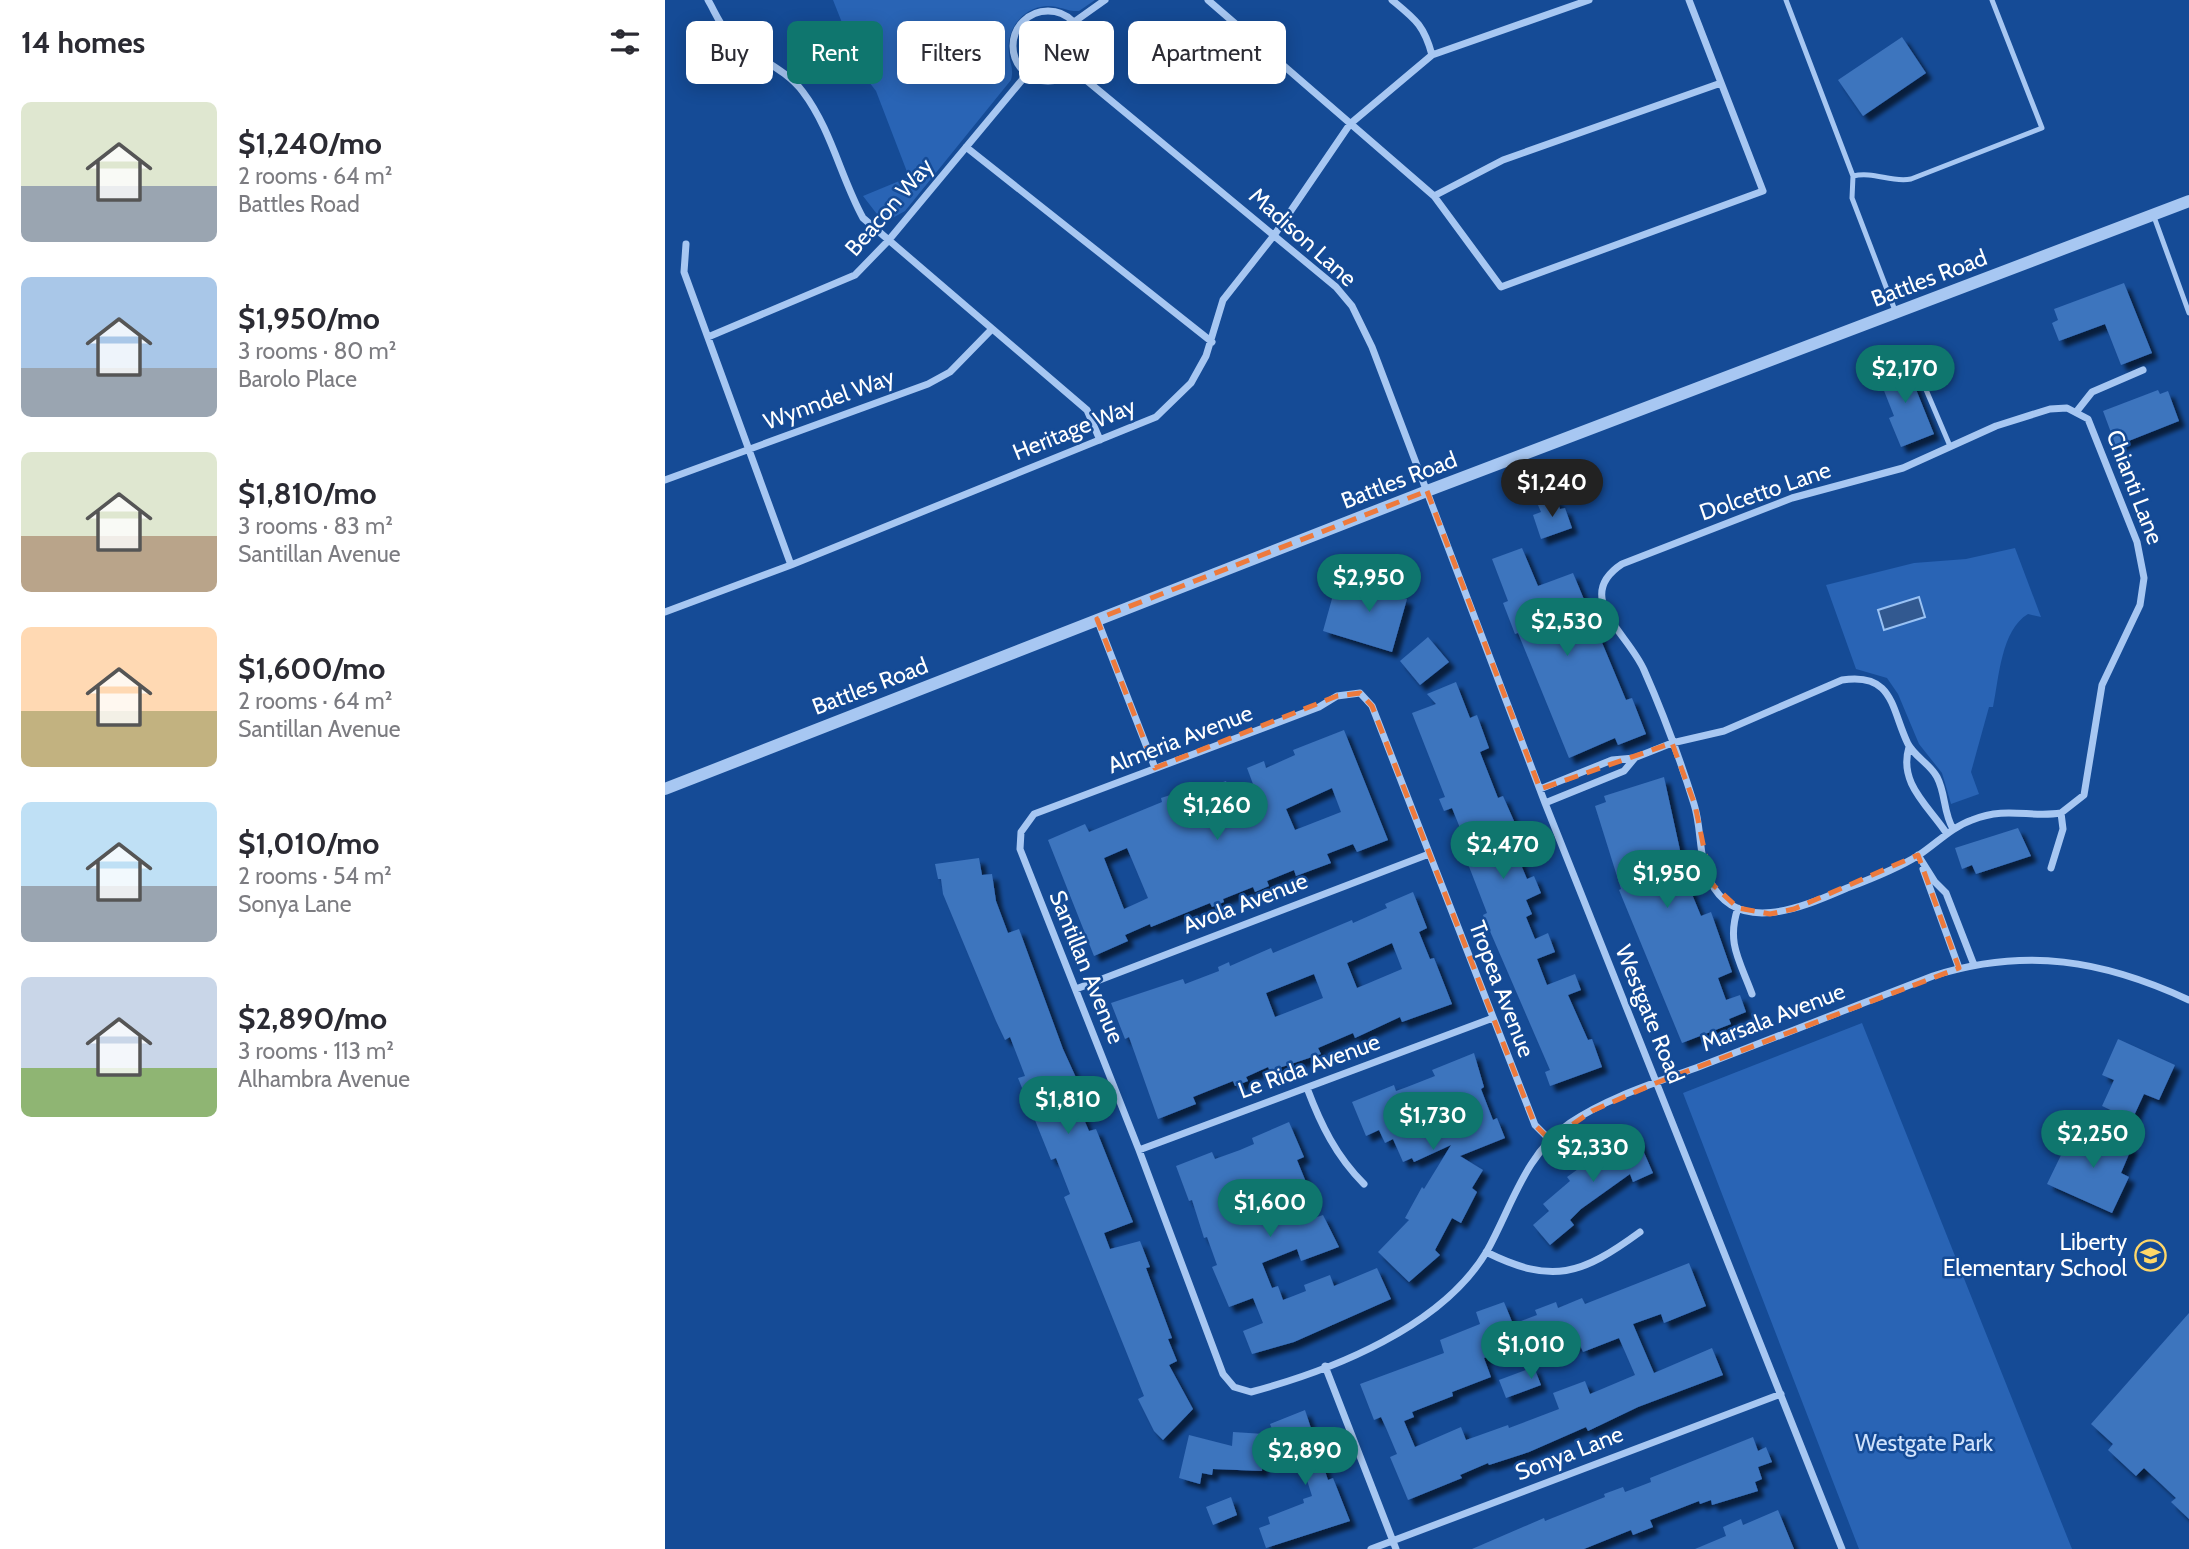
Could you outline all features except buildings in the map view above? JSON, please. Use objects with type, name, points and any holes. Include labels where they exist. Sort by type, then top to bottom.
[{"type":"street","points":[[708,0],[728,33],[771,62],[803,91],[829,139],[848,190],[863,218],[1087,410],[1100,440]]},
{"type":"street","points":[[1075,21],[1105,0]]},
{"type":"street","points":[[1208,0],[1434,196],[1501,287],[1763,191],[1689,0]]},
{"type":"street","points":[[1391,0],[1426,32],[1432,55]]},
{"type":"street","points":[[1558,0],[1562,10]]},
{"type":"street","name":"Heritage Way","points":[[665,612],[791,565],[1156,417],[1191,383],[1212,342],[1223,300],[1275,234],[1350,124],[1432,55],[1462,47],[1589,0]]},
{"type":"street","points":[[1026,21],[1036,13],[1048,11],[1060,12],[1073,21]]},
{"type":"street","points":[[1019,26],[1012,49],[1019,65]]},
{"type":"street","points":[[1434,196],[1503,160],[1721,83]]},
{"type":"street","name":"Beacon Way","points":[[708,337],[855,275],[888,241],[1019,84]]},
{"type":"street","name":"Madison Lane","points":[[1091,84],[1275,234],[1336,287],[1352,306],[1372,347],[1427,491]]},
{"type":"street","points":[[967,146],[1212,342]]},
{"type":"street","name":"Battles Road","points":[[665,789],[1427,491],[2189,201]]},
{"type":"street","points":[[686,244],[684,272],[791,565]]},
{"type":"street","name":"Wynndel Way","points":[[665,480],[928,384],[950,372],[991,330]]},
{"type":"street","points":[[2077,411],[2092,392],[2143,369]]},
{"type":"street","name":"Dolcetto Lane","points":[[1672,743],[1642,665],[1601,602],[1601,587],[1605,579],[1622,565],[1793,498],[1889,474],[1996,426],[2050,409],[2067,408],[2077,411]]},
{"type":"street","name":"Chianti Lane","points":[[2061,813],[2084,795],[2102,685],[2143,592],[2142,557],[2137,541],[2088,419],[2077,411]]},
{"type":"street","name":"Westgate Road","points":[[1427,491],[1545,803],[1842,1549]]},
{"type":"street","points":[[1097,619],[1155,768]]},
{"type":"street","points":[[1540,789],[1612,760],[1634,758],[1672,743],[1724,731],[1842,680],[1857,678],[1879,684],[1887,692],[1909,747],[1937,778],[1950,831]]},
{"type":"street","name":"Almeria Avenue","points":[[1020,832],[1034,814],[1319,706],[1337,696],[1360,693]]},
{"type":"street","name":"Tropea Avenue","points":[[1360,693],[1372,706],[1535,1125],[1550,1140]]},
{"type":"street","points":[[1672,743],[1695,805],[1703,863],[1717,891],[1738,908],[1770,914],[1794,909],[1875,877],[1918,855],[1950,831],[1978,818],[2002,812],[2061,813],[2063,828],[2050,868]]},
{"type":"street","points":[[1909,747],[1906,765],[1914,791],[1950,831]]},
{"type":"street","points":[[1545,803],[1624,771],[1634,758]]},
{"type":"street","name":"Santillan Avenue","points":[[1020,832],[1020,849],[1139,1150],[1223,1374],[1234,1387]]},
{"type":"street","name":"Avola Avenue","points":[[1076,989],[1429,854]]},
{"type":"street","points":[[1918,855],[1935,882],[1946,893],[1974,965]]},
{"type":"street","points":[[1918,855],[1959,968]]},
{"type":"street","points":[[1738,908],[1731,928],[1732,942],[1752,994]]},
{"type":"street","name":"Marsala Avenue","points":[[1234,1387],[1251,1392],[1325,1366],[1405,1330],[1437,1307],[1486,1252],[1524,1176],[1550,1140],[1569,1123],[1656,1083],[1959,968],[1974,965],[2044,959],[2083,963],[2121,972],[2189,1000]]},
{"type":"street","name":"Le Rida Avenue","points":[[1139,1150],[1493,1018]]},
{"type":"street","points":[[1307,1088],[1332,1144],[1344,1164],[1364,1184]]},
{"type":"street","points":[[1486,1252],[1541,1273],[1573,1270],[1614,1252],[1640,1232]]},
{"type":"street","points":[[1325,1366],[1395,1545]]},
{"type":"street","name":"Sonya Lane","points":[[1371,1549],[1395,1545],[1781,1394]]},
{"type":"lane","points":[[1786,0],[1853,176],[1852,198],[1895,313]]},
{"type":"lane","points":[[1853,176],[1873,173],[1902,181],[1911,179],[2042,128],[1992,0]]},
{"type":"lane","points":[[2154,214],[2189,313]]},
{"type":"lane","points":[[1921,378],[1950,446]]},
{"type":"highlighted area","points":[[1427,491],[1540,789],[1672,743],[1695,805],[1711,883],[1738,908],[1770,914],[1794,909],[1918,855],[1959,968],[1656,1083],[1592,1111],[1550,1140],[1535,1125],[1372,706],[1360,693],[1337,696],[1155,768],[1097,619]]},
{"type":"green space","points":[[833,0],[1095,0],[1079,11],[1050,6],[1037,8],[1017,22],[1009,44],[1011,80],[905,211],[889,220],[880,218],[863,196],[909,177],[876,91],[871,84],[883,84],[883,21],[841,21]]},
{"type":"green space","points":[[2015,548],[2041,617],[2028,614],[2019,621],[2007,643],[1993,707],[1989,707],[1971,772],[1979,794],[1951,804],[1942,773],[1919,744],[1898,694],[1887,678],[1856,669],[1826,585],[1914,563],[1966,559]]},
{"type":"green space","name":"Westgate Park","points":[[1862,1023],[2072,1549],[1859,1549],[1683,1093]]},
{"type":"shaded area","points":[[1919,597],[1925,617],[1884,630],[1878,610]]},
{"type":"place","name":"Liberty Elementary School","points":[[2150,1255]]}]
